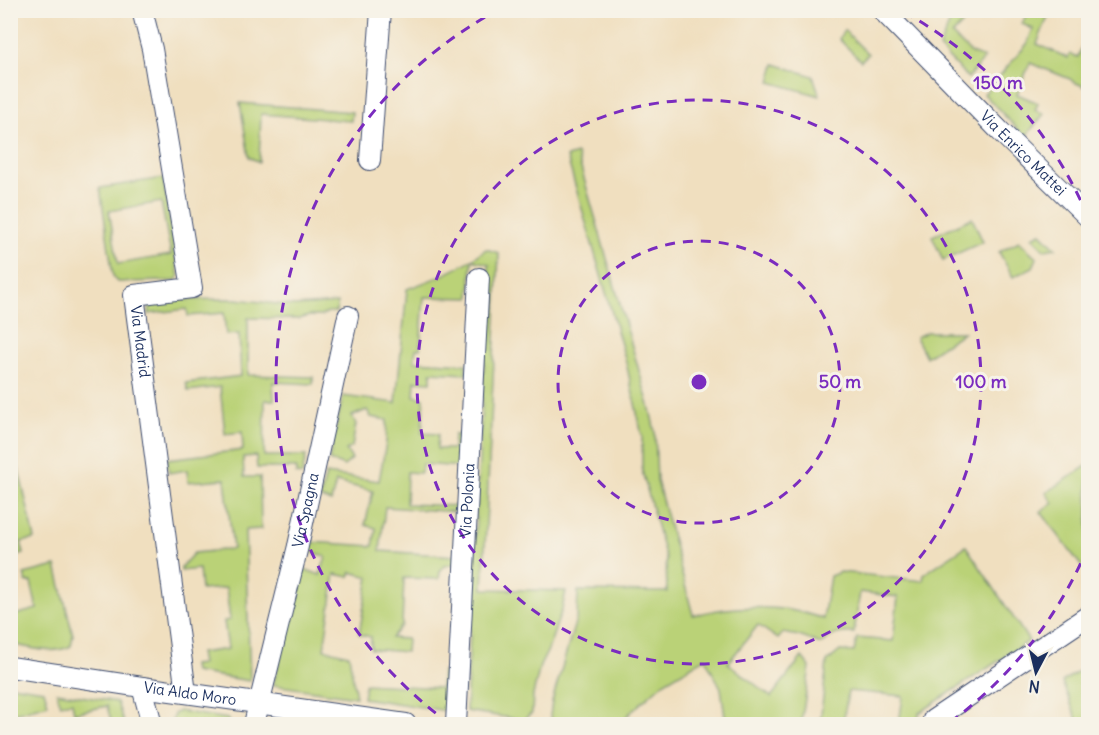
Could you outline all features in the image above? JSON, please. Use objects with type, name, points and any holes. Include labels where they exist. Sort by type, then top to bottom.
[{"type":"street","name":"Via Madrid","points":[[142,10],[152,49],[192,288],[134,295],[186,693]]},
{"type":"street","points":[[370,160],[381,10]]},
{"type":"street","name":"Via Enrico Mattei","points":[[882,10],[1000,131],[1089,216]]},
{"type":"street","name":"Via Polonia","points":[[456,724],[479,278]]},
{"type":"street","name":"Via Spagna","points":[[254,724],[298,546],[348,316]]},
{"type":"street","points":[[933,724],[933,720],[1089,616]]},
{"type":"street","name":"Via Aldo Moro","points":[[10,667],[406,724]]},
{"type":"street","points":[[142,687],[152,724]]},
{"type":"green space","points":[[955,10],[975,11],[952,35],[971,53],[984,58],[968,78],[939,48]]},
{"type":"green space","points":[[1028,11],[1050,11],[1037,44],[1068,58],[1070,54],[1078,57],[1082,46],[1088,49],[1085,58],[1088,60],[1088,88],[1030,63],[1017,94],[1038,103],[1035,110],[1044,114],[1025,137],[984,94],[1027,44],[1033,29],[1022,24]]},
{"type":"green space","points":[[844,30],[868,54],[861,61],[839,39]]},
{"type":"green space","points":[[775,64],[813,76],[820,96],[770,82]]},
{"type":"green space","points":[[240,103],[352,112],[351,121],[261,114],[259,162],[249,157]]},
{"type":"green space","points":[[577,154],[650,409],[655,432],[657,481],[693,615],[726,609],[763,608],[799,612],[823,619],[830,576],[840,572],[923,581],[924,574],[966,546],[1029,641],[919,713],[918,724],[899,724],[903,696],[848,691],[843,724],[820,724],[827,662],[840,651],[854,652],[857,638],[893,641],[898,597],[860,592],[854,633],[836,634],[821,644],[783,633],[778,639],[758,625],[728,663],[771,697],[802,657],[810,667],[801,724],[726,724],[721,688],[705,658],[663,683],[620,724],[555,724],[550,716],[552,702],[577,616],[578,591],[667,592],[666,559],[642,471],[642,436],[626,362],[567,157]]},
{"type":"green space","points":[[163,178],[179,277],[174,281],[117,282],[113,276],[100,188]],"holes":[[[161,202],[171,255],[118,264],[109,211]]]},
{"type":"green space","points":[[972,218],[983,242],[943,260],[932,236]]},
{"type":"green space","points":[[1041,233],[1056,248],[1045,250],[1032,237]]},
{"type":"green space","points":[[1019,241],[1037,258],[1033,267],[1013,277],[999,252]]},
{"type":"green space","points":[[486,249],[499,253],[483,589],[566,591],[548,650],[540,666],[533,695],[532,713],[523,720],[466,711],[489,264],[472,260],[470,298],[424,297],[420,349],[416,349],[414,361],[466,364],[466,374],[431,372],[431,382],[415,381],[414,396],[424,398],[422,433],[438,434],[437,449],[453,449],[454,435],[462,434],[461,467],[422,464],[421,473],[407,472],[406,504],[458,506],[458,512],[385,507],[380,551],[456,556],[455,564],[444,566],[440,571],[439,579],[404,578],[402,625],[391,638],[407,639],[406,652],[371,649],[371,637],[359,634],[369,577],[351,572],[349,577],[335,574],[324,649],[349,655],[356,697],[273,685],[304,569],[320,575],[326,557],[308,550],[310,542],[373,546],[376,528],[365,525],[373,491],[336,482],[331,502],[320,498],[326,474],[379,481],[386,443],[387,420],[371,417],[367,410],[352,416],[356,424],[352,447],[346,450],[352,459],[344,466],[329,460],[343,396],[396,403],[407,289],[458,268]]},
{"type":"green space","points":[[237,299],[294,306],[338,303],[336,312],[328,312],[321,316],[299,319],[248,318],[248,375],[313,377],[313,384],[273,382],[274,400],[265,400],[264,456],[306,456],[302,475],[296,474],[296,468],[257,468],[256,456],[243,457],[244,477],[260,477],[261,529],[245,530],[250,681],[194,672],[193,665],[202,664],[200,653],[228,649],[224,621],[230,620],[226,588],[201,590],[199,569],[181,571],[181,567],[194,553],[233,549],[225,479],[188,482],[187,470],[169,473],[167,459],[243,450],[242,432],[225,434],[220,387],[188,391],[186,383],[241,376],[239,334],[226,335],[224,313],[188,316],[187,309],[149,314],[150,305],[154,300]]},
{"type":"green space","points":[[927,332],[964,332],[926,357],[916,337]]},
{"type":"green space","points":[[10,433],[35,539],[21,542],[24,554],[11,557]]},
{"type":"green space","points":[[1088,465],[1088,575],[1041,512],[1053,503],[1046,493]]},
{"type":"green space","points":[[56,566],[73,635],[71,646],[49,650],[11,644],[11,616],[37,609],[31,582],[26,582],[24,574]]},
{"type":"green space","points":[[1088,665],[1088,724],[1079,724],[1062,682]]},
{"type":"green space","points":[[442,672],[449,672],[447,711],[363,698],[365,684],[441,688]]},
{"type":"green space","points":[[11,685],[44,690],[48,704],[11,714]]},
{"type":"green space","points":[[57,692],[117,702],[124,724],[112,724],[107,706],[74,713],[72,702],[60,704]]},
{"type":"green space","points":[[179,711],[228,719],[229,724],[173,724],[174,714]]}]
